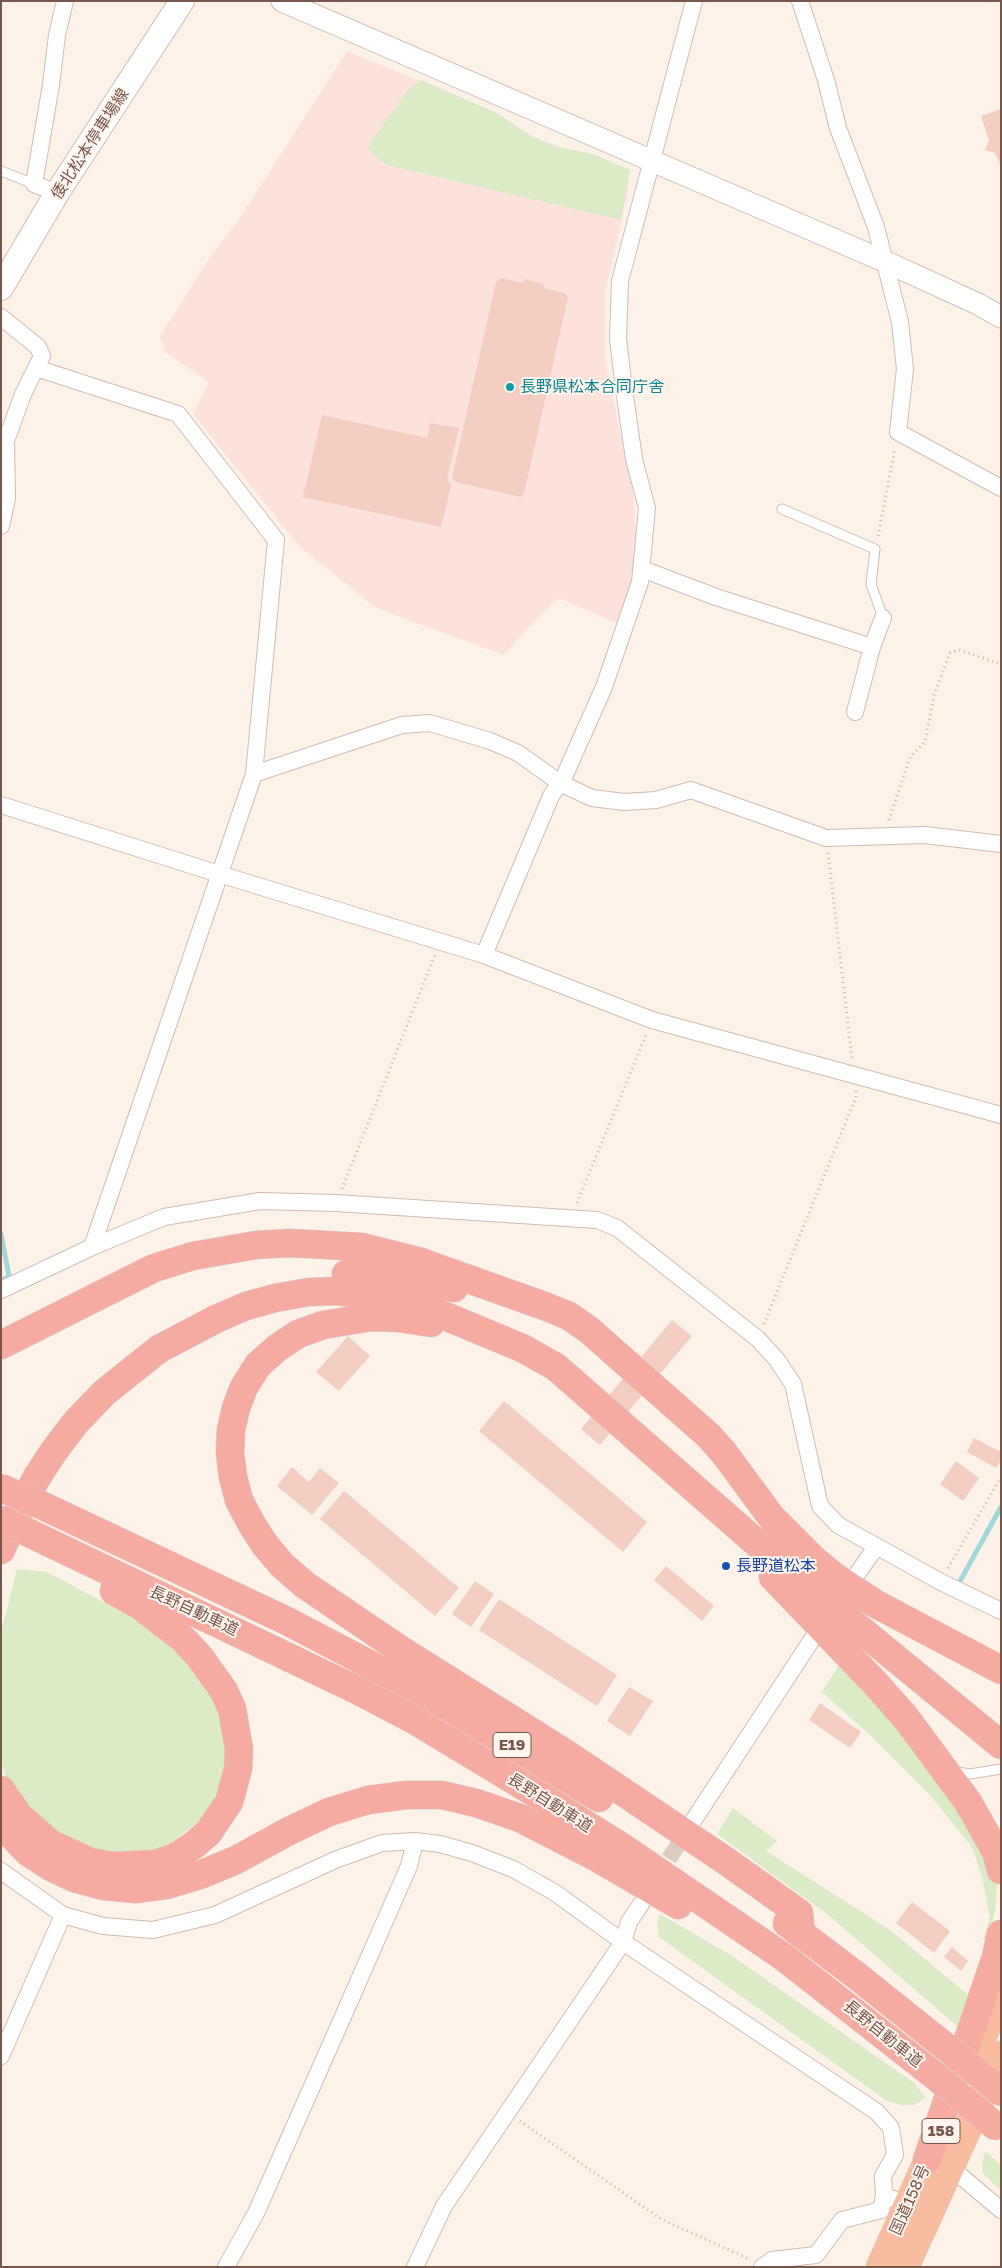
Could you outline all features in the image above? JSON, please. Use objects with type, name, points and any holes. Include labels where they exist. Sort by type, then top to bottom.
[{"type":"highway","points":[[1,1345],[154,1268],[193,1256],[256,1245],[328,1244],[389,1252],[569,1316],[589,1330],[709,1436],[772,1518],[791,1538],[835,1577],[876,1604],[1001,1669]]},
{"type":"highway","points":[[1,1503],[37,1443],[90,1382],[118,1357],[144,1338],[176,1318],[217,1298],[271,1280],[330,1274],[388,1276],[525,1300]]},
{"type":"highway","points":[[18,1543],[18,1513],[54,1451],[76,1422],[105,1392],[159,1349],[194,1329],[246,1306],[275,1298],[308,1292],[363,1292],[390,1296],[416,1304],[522,1348],[556,1367],[776,1560],[1001,1745]]},
{"type":"highway","points":[[522,1348],[455,1328],[399,1318],[348,1319],[323,1324],[298,1334],[276,1348],[258,1365],[244,1387],[236,1408],[231,1430],[230,1453],[233,1477],[243,1508],[265,1545],[282,1565],[305,1585],[401,1650],[562,1751],[726,1861],[799,1913],[801,1934]]},
{"type":"highway","points":[[677,1473],[906,1718],[946,1770],[984,1828],[996,1852],[1001,1870]]},
{"type":"highway","name":"長野自動車道","points":[[1,1488],[39,1504],[287,1621],[430,1696],[631,1816],[801,1934],[1001,2092]]},
{"type":"highway","name":"長野自動車道","points":[[1,1520],[18,1543],[359,1691],[416,1722],[532,1791],[622,1847],[785,1958],[934,2075],[998,2129]]},
{"type":"highway","points":[[1,1535],[139,1605],[182,1638],[199,1656],[216,1679],[232,1709],[239,1749],[238,1769],[229,1802],[220,1817],[201,1839],[176,1856],[156,1864],[134,1867],[112,1866],[91,1862],[70,1854],[51,1844],[19,1816],[1,1790]]},
{"type":"highway","points":[[876,1604],[1001,1649]]},
{"type":"highway","points":[[1,1824],[28,1852],[50,1867],[74,1878],[102,1886],[135,1889],[166,1885],[200,1875],[236,1860],[329,1812],[368,1800],[406,1795],[442,1795],[476,1802],[520,1818],[594,1856],[691,1913],[934,2075]]},
{"type":"highway","points":[[939,2164],[1001,1934]]},
{"type":"highway","name":"国道158号","points":[[905,2267],[939,2164],[1001,1995]]},
{"type":"highway","name":"国道158号","points":[[880,2267],[896,2200],[939,2164],[1001,2055]]},
{"type":"main road","name":"倭北松本停車場線","points":[[1,288],[57,193],[182,1]]},
{"type":"street","points":[[57,193],[34,184],[51,86],[57,35],[65,1]]},
{"type":"street","points":[[282,1],[884,261],[978,304],[1001,317]]},
{"type":"street","points":[[484,954],[551,796],[564,777],[604,687],[640,582],[647,508],[634,459],[618,339],[620,281],[694,1]]},
{"type":"street","points":[[800,1],[826,80],[838,128],[876,227],[884,261],[903,345],[904,391],[898,432],[1001,488]]},
{"type":"street","points":[[1,317],[38,347],[42,356],[23,394],[6,441],[6,498],[1,526]]},
{"type":"street","points":[[36,368],[178,414],[276,540],[254,774],[92,1247]]},
{"type":"street","points":[[642,569],[716,597],[872,647]]},
{"type":"street","points":[[855,712],[872,647],[883,618]]},
{"type":"street","points":[[254,774],[402,725],[430,723],[490,741],[518,753],[560,783],[592,798],[624,802],[656,800],[691,790],[826,838],[925,835],[1001,844]]},
{"type":"street","points":[[1,805],[440,943],[484,954],[652,1020],[1001,1116]]},
{"type":"street","points":[[1,1290],[92,1247],[164,1217],[260,1201],[336,1203],[597,1220],[617,1228],[758,1339],[777,1360],[792,1384],[820,1506],[838,1525],[941,1582],[1001,1611]]},
{"type":"street","points":[[857,1574],[876,1547]]},
{"type":"street","points":[[691,1824],[813,1638]]},
{"type":"street","points":[[226,2267],[256,2213],[338,2029],[409,1866],[414,1841]]},
{"type":"street","points":[[1,1871],[63,1915],[103,1926],[153,1930],[215,1914],[335,1860],[382,1843],[414,1841],[440,1844],[472,1853],[513,1869],[554,1892],[622,1942],[877,2112],[891,2128],[895,2156],[883,2176],[896,2200],[881,2210],[842,2220],[816,2255],[772,2260],[763,2266]]},
{"type":"street","points":[[415,2267],[444,2206],[622,1942],[629,1922],[641,1904]]},
{"type":"street","points":[[1,2056],[63,1915]]},
{"type":"street","points":[[939,2164],[1001,2210]]},
{"type":"lane","points":[[1,171],[34,184]]},
{"type":"lane","points":[[782,510],[876,549],[870,584],[883,618]]},
{"type":"lane","points":[[946,1770],[970,1774],[1001,1769]]},
{"type":"path","points":[[876,549],[898,432]]},
{"type":"path","points":[[886,836],[889,818],[910,757],[926,742],[934,695],[950,654],[959,650],[1001,664]]},
{"type":"path","points":[[758,1339],[856,1097],[826,838]]},
{"type":"path","points":[[336,1203],[440,943]]},
{"type":"path","points":[[571,1217],[652,1020]]},
{"type":"path","points":[[941,1582],[1001,1477]]},
{"type":"path","points":[[507,2112],[661,2219],[763,2266]]},
{"type":"shaded area","points":[[347,51],[497,113],[531,136],[561,148],[593,154],[630,170],[627,196],[605,293],[605,361],[633,491],[637,542],[633,576],[620,619],[614,622],[559,598],[542,613],[504,655],[376,608],[300,547],[193,414],[209,382],[164,351],[162,341],[159,338],[210,257],[238,221]]},
{"type":"green space","points":[[421,80],[497,113],[531,136],[561,148],[593,154],[630,170],[621,220],[387,165],[368,150],[370,143],[408,90]]},
{"type":"green space","points":[[17,1569],[47,1572],[124,1613],[167,1640],[218,1699],[228,1769],[204,1818],[165,1847],[140,1858],[102,1855],[54,1839],[8,1784],[1,1761],[1,1633]]},
{"type":"green space","points":[[841,1662],[923,1755],[987,1856],[997,1883],[996,1904],[989,1940],[983,1940],[990,1917],[982,1877],[972,1847],[929,1794],[869,1734],[822,1692]]},
{"type":"green space","points":[[733,1808],[777,1841],[766,1851],[890,1930],[968,1995],[957,2026],[827,1914],[717,1834]]},
{"type":"green space","points":[[660,1914],[732,1956],[913,2082],[926,2097],[914,2105],[901,2105],[887,2101],[659,1937],[657,1926]]},
{"type":"green space","points":[[985,2151],[1001,2165],[1001,2191],[983,2173],[982,2165]]},
{"type":"building","points":[[1001,109],[1001,166],[995,153],[985,150],[989,141],[981,116]]},
{"type":"building","name":"長野県松本合同庁舎","points":[[501,278],[523,283],[524,279],[544,284],[543,288],[565,293],[568,297],[524,494],[521,497],[456,482],[452,478],[496,282]]},
{"type":"building","points":[[322,415],[427,438],[430,423],[459,428],[447,479],[451,486],[441,527],[303,497]]},
{"type":"building","points":[[672,1320],[692,1336],[600,1445],[581,1429]]},
{"type":"building","points":[[348,1336],[370,1356],[339,1391],[316,1372]]},
{"type":"building","points":[[504,1401],[647,1522],[623,1552],[479,1431]]},
{"type":"building","points":[[974,1438],[1001,1452],[1001,1460],[996,1468],[967,1452]]},
{"type":"building","points":[[956,1461],[979,1478],[963,1501],[940,1484]]},
{"type":"building","points":[[292,1467],[309,1482],[320,1468],[339,1483],[312,1515],[277,1486]]},
{"type":"building","points":[[344,1491],[459,1588],[435,1616],[320,1519]]},
{"type":"building","points":[[666,1566],[714,1606],[702,1621],[654,1580]]},
{"type":"building","points":[[475,1581],[494,1594],[471,1627],[452,1614]]},
{"type":"building","points":[[499,1599],[617,1675],[597,1706],[479,1630]]},
{"type":"building","points":[[629,1687],[653,1701],[630,1736],[607,1721]]},
{"type":"building","points":[[820,1703],[861,1732],[850,1748],[809,1720]]},
{"type":"building","points":[[912,1902],[950,1931],[934,1953],[896,1923]]},
{"type":"building","points":[[952,1947],[968,1961],[961,1971],[944,1957]]},
{"type":"waterway","points":[[1,1234],[9,1276],[1,1281]]},
{"type":"waterway","points":[[959,1583],[1001,1507]]},
{"type":"tunnel","points":[[656,1879],[689,1828]]},
{"type":"place","name":"長野県松本合同庁舎","points":[[510,387]]},
{"type":"place","name":"長野道松本","points":[[726,1566]]}]
